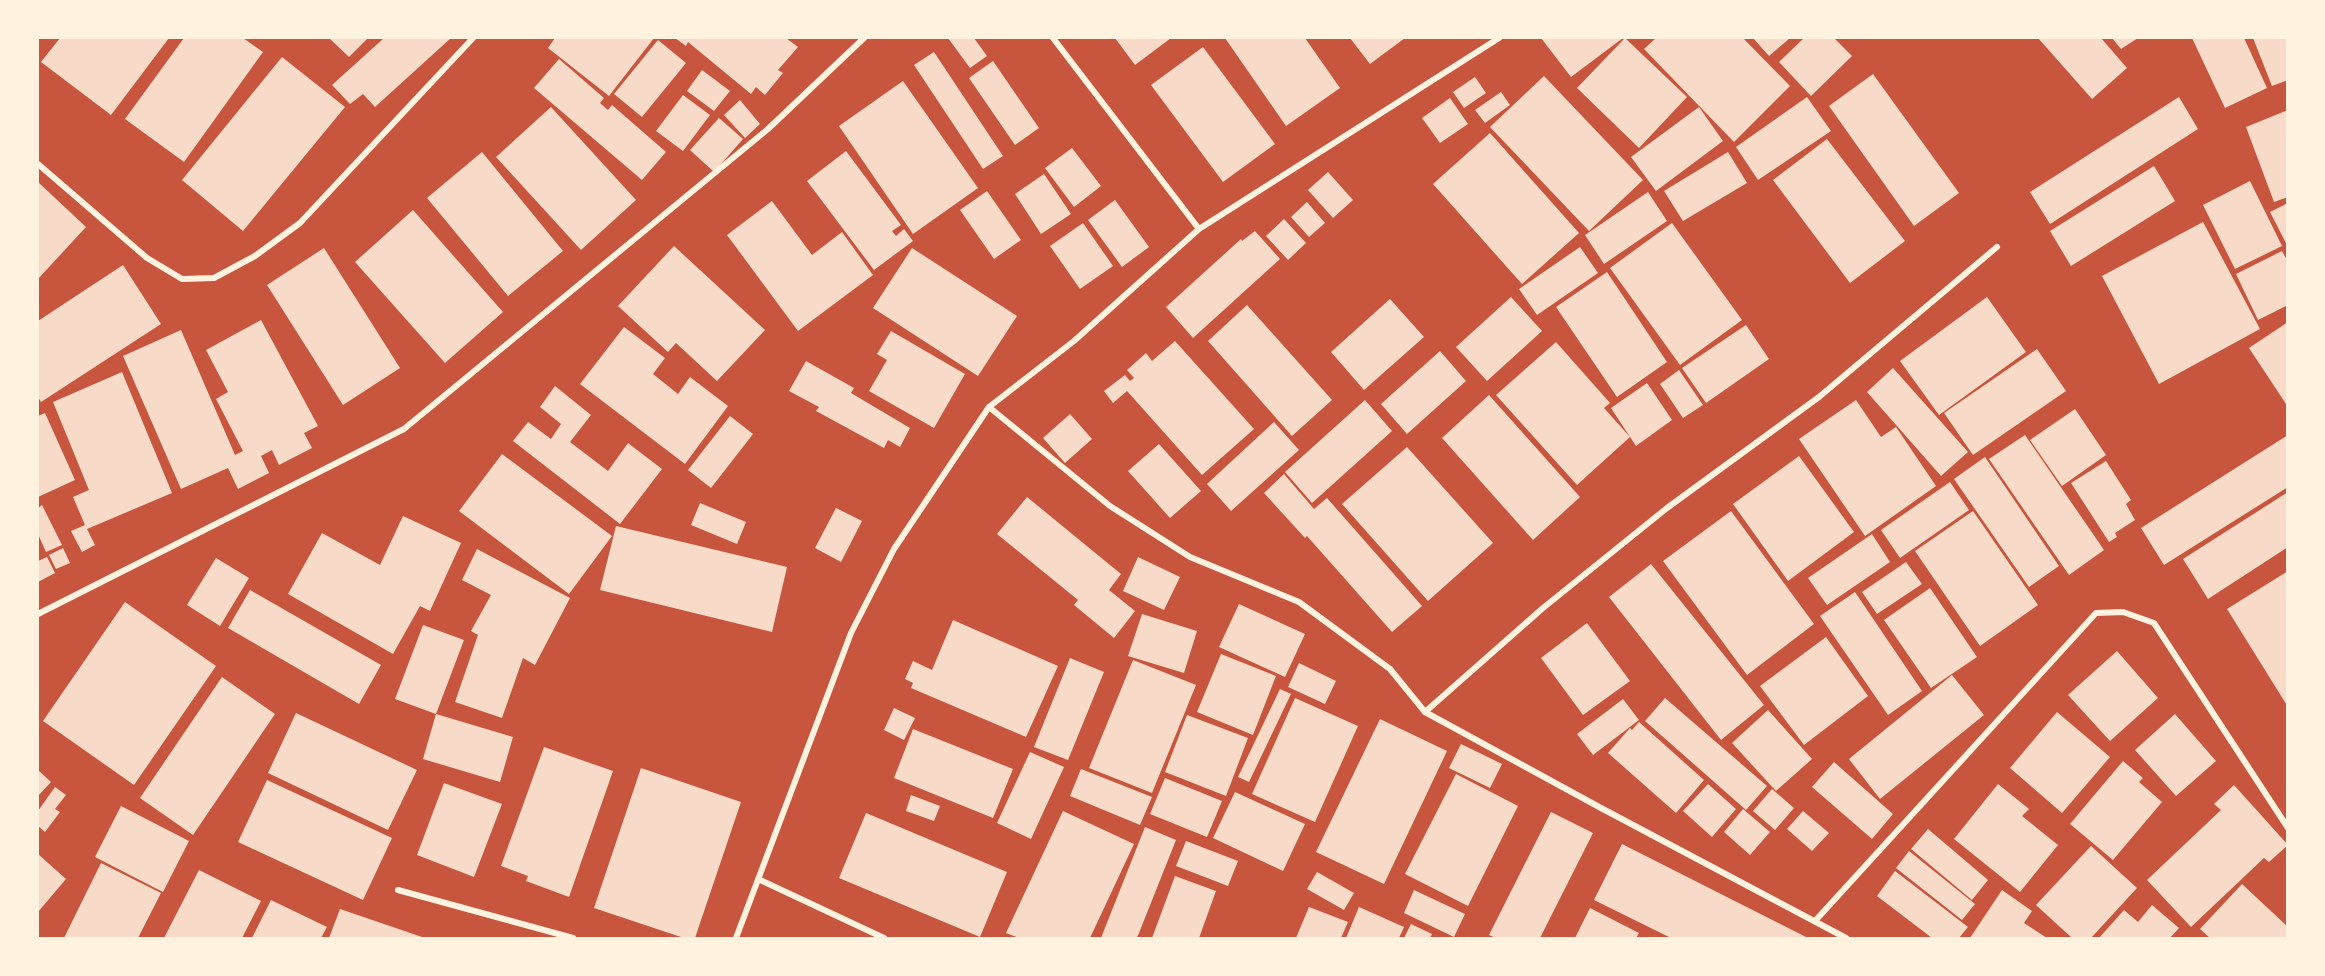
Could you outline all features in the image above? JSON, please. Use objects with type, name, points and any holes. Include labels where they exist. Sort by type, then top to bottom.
[{"type":"street","points":[[38,164],[147,258],[182,279],[214,278],[255,256],[300,223],[473,38]]},
{"type":"street","points":[[38,614],[404,429],[768,129],[864,38]]},
{"type":"street","points":[[1053,38],[1199,229]]},
{"type":"street","points":[[736,939],[851,633],[894,549],[989,407],[1074,341],[1199,229],[1435,81],[1499,38]]},
{"type":"street","points":[[1425,712],[1551,601],[1667,508],[1819,397],[1997,247]]},
{"type":"street","points":[[989,407],[1110,506],[1190,557],[1299,602],[1390,669],[1425,712],[1846,939]]},
{"type":"street","points":[[1815,921],[2096,613],[2123,612],[2154,623],[2288,828]]},
{"type":"street","points":[[758,879],[884,939]]},
{"type":"street","points":[[398,890],[573,939]]},
{"type":"building","points":[[60,38],[169,38],[111,115],[41,62]]},
{"type":"building","points":[[184,38],[243,38],[263,52],[184,162],[125,119]]},
{"type":"building","points":[[329,38],[368,38],[349,57]]},
{"type":"building","points":[[384,38],[451,38],[375,107],[363,94],[350,104],[332,85]]},
{"type":"building","points":[[555,38],[654,38],[609,96],[548,48]]},
{"type":"building","points":[[675,38],[786,38],[798,47],[778,70],[783,73],[765,95],[756,87],[751,94],[688,42],[686,46]]},
{"type":"building","points":[[948,38],[974,38],[987,56],[970,68]]},
{"type":"building","points":[[1115,38],[1171,38],[1135,65]]},
{"type":"building","points":[[1225,38],[1305,38],[1340,88],[1286,126]]},
{"type":"building","points":[[1350,38],[1405,38],[1370,64]]},
{"type":"building","points":[[1541,38],[1623,38],[1571,77]]},
{"type":"building","points":[[1625,38],[1687,97],[1639,148],[1577,88]]},
{"type":"building","points":[[1656,38],[1743,38],[1790,86],[1734,142],[1644,49]]},
{"type":"building","points":[[1753,38],[1790,38],[1769,56]]},
{"type":"building","points":[[1804,38],[1834,38],[1852,56],[1811,96],[1779,62]]},
{"type":"building","points":[[2038,38],[2101,38],[2127,68],[2092,99]]},
{"type":"building","points":[[2112,38],[2138,38],[2121,49]]},
{"type":"building","points":[[2192,38],[2244,38],[2267,88],[2225,108]]},
{"type":"building","points":[[2253,38],[2288,38],[2288,80],[2272,86]]},
{"type":"building","points":[[658,40],[686,63],[642,117],[614,94]]},
{"type":"building","points":[[1203,47],[1275,144],[1223,182],[1151,85]]},
{"type":"building","points":[[934,52],[1003,156],[983,169],[914,65]]},
{"type":"building","points":[[282,57],[345,107],[243,231],[182,180]]},
{"type":"building","points":[[559,59],[604,98],[600,103],[608,110],[612,105],[666,152],[642,180],[534,88]]},
{"type":"building","points":[[993,61],[1039,128],[1015,145],[969,78]]},
{"type":"building","points":[[702,70],[730,91],[714,111],[687,91]]},
{"type":"building","points":[[1873,74],[1959,193],[1914,226],[1829,106]]},
{"type":"building","points":[[1544,76],[1643,180],[1589,231],[1490,127]]},
{"type":"building","points":[[1475,77],[1486,93],[1464,108],[1453,92]]},
{"type":"building","points":[[903,81],[978,188],[913,234],[839,126]]},
{"type":"building","points":[[1501,92],[1510,105],[1485,123],[1475,110]]},
{"type":"building","points":[[683,95],[710,115],[683,151],[656,131]]},
{"type":"building","points":[[1807,97],[1831,131],[1758,180],[1736,147]]},
{"type":"building","points":[[2179,97],[2198,129],[2050,224],[2030,192]]},
{"type":"building","points":[[1450,98],[1468,124],[1440,143],[1422,118]]},
{"type":"building","points":[[740,100],[760,124],[745,138],[724,115]]},
{"type":"building","points":[[551,107],[636,200],[581,250],[496,157]]},
{"type":"building","points":[[1699,107],[1723,141],[1656,191],[1631,157]]},
{"type":"building","points":[[2288,110],[2288,197],[2274,202],[2246,127]]},
{"type":"building","points":[[719,118],[743,139],[714,172],[690,150]]},
{"type":"building","points":[[1490,133],[1579,233],[1522,284],[1433,184]]},
{"type":"building","points":[[1827,139],[1905,241],[1850,283],[1773,180]]},
{"type":"building","points":[[1072,148],[1101,186],[1074,207],[1045,168]]},
{"type":"building","points":[[846,151],[901,225],[892,231],[896,236],[904,229],[913,241],[874,270],[807,181]]},
{"type":"building","points":[[482,152],[563,251],[508,296],[427,198]]},
{"type":"building","points":[[1728,152],[1747,183],[1683,221],[1664,191]]},
{"type":"building","points":[[2154,166],[2175,201],[2071,266],[2050,231]]},
{"type":"building","points":[[1328,172],[1353,200],[1333,218],[1308,190]]},
{"type":"building","points":[[1044,174],[1071,214],[1041,234],[1015,194]]},
{"type":"building","points":[[2250,181],[2282,246],[2235,269],[2203,205]]},
{"type":"building","points":[[38,182],[86,227],[38,279]]},
{"type":"building","points":[[987,191],[1021,240],[994,259],[960,210]]},
{"type":"building","points":[[1648,192],[1667,221],[1604,264],[1585,235]]},
{"type":"building","points":[[1115,200],[1149,247],[1122,267],[1088,220]]},
{"type":"building","points":[[772,201],[812,255],[842,232],[873,275],[798,331],[727,235]]},
{"type":"building","points":[[1307,202],[1325,223],[1309,237],[1291,217]]},
{"type":"building","points":[[2288,203],[2288,247],[2270,212]]},
{"type":"building","points":[[413,210],[503,312],[445,363],[355,262]]},
{"type":"building","points":[[1284,219],[1306,243],[1288,260],[1266,236]]},
{"type":"building","points":[[2203,222],[2260,329],[2159,384],[2102,276]]},
{"type":"building","points":[[1083,223],[1113,266],[1080,289],[1050,246]]},
{"type":"building","points":[[1672,223],[1742,320],[1680,365],[1610,268]]},
{"type":"building","points":[[1255,231],[1280,259],[1193,338],[1166,307],[1241,239],[1242,241]]},
{"type":"building","points":[[674,246],[765,330],[717,381],[676,343],[668,352],[618,306]]},
{"type":"building","points":[[1580,247],[1598,273],[1537,315],[1519,289]]},
{"type":"building","points":[[324,248],[400,368],[343,405],[267,285]]},
{"type":"building","points":[[912,248],[1017,316],[978,376],[873,308]]},
{"type":"building","points":[[2282,251],[2288,262],[2288,305],[2258,320],[2236,274]]},
{"type":"building","points":[[123,265],[161,324],[41,402],[38,397],[38,321]]},
{"type":"building","points":[[1607,272],[1667,362],[1617,397],[1556,307]]},
{"type":"building","points":[[1511,297],[1542,331],[1487,381],[1456,347]]},
{"type":"building","points":[[1987,297],[2026,352],[1939,415],[1900,361]]},
{"type":"building","points":[[1390,299],[1424,337],[1364,390],[1331,352]]},
{"type":"building","points":[[1247,305],[1332,400],[1292,436],[1208,341]]},
{"type":"building","points":[[261,320],[318,426],[304,433],[312,448],[279,465],[272,450],[261,456],[269,473],[238,489],[228,468],[181,489],[123,356],[181,330],[235,455],[243,451],[216,399],[228,392],[206,350]]},
{"type":"building","points":[[2288,322],[2288,407],[2249,348]]},
{"type":"building","points":[[1746,325],[1769,359],[1706,403],[1682,368]]},
{"type":"building","points":[[624,327],[665,358],[653,374],[678,394],[690,377],[728,406],[685,464],[580,384]]},
{"type":"building","points":[[891,331],[965,374],[934,428],[869,391],[887,360],[877,354]]},
{"type":"building","points":[[1175,341],[1254,429],[1202,475],[1127,391],[1113,403],[1104,391],[1125,375],[1130,381],[1134,378],[1127,370],[1146,353],[1152,361]]},
{"type":"building","points":[[1556,342],[1610,403],[1604,408],[1630,437],[1577,485],[1496,395]]},
{"type":"building","points":[[2037,349],[2066,391],[1973,455],[1944,413]]},
{"type":"building","points":[[1440,351],[1466,381],[1407,434],[1381,404]]},
{"type":"building","points":[[806,361],[854,388],[851,393],[910,428],[900,447],[888,440],[884,448],[816,411],[819,407],[789,391]]},
{"type":"building","points":[[1893,368],[1968,452],[1941,476],[1867,392]]},
{"type":"building","points":[[1679,370],[1703,405],[1683,418],[1660,384]]},
{"type":"building","points":[[122,372],[172,493],[87,529],[95,545],[82,552],[71,531],[85,525],[73,497],[89,490],[53,402]]},
{"type":"building","points":[[1647,383],[1672,420],[1636,446],[1611,408]]},
{"type":"building","points":[[555,386],[591,415],[570,442],[608,471],[628,443],[662,469],[620,524],[513,441],[528,422],[551,439],[561,424],[540,407]]},
{"type":"building","points":[[1489,395],[1580,497],[1533,540],[1442,438]]},
{"type":"building","points":[[1365,400],[1392,431],[1312,503],[1285,472]]},
{"type":"building","points":[[1856,400],[1881,437],[1896,427],[1936,486],[1865,536],[1799,439]]},
{"type":"building","points":[[2075,409],[2106,455],[2062,486],[2030,440]]},
{"type":"building","points":[[45,413],[75,480],[38,497],[38,416]]},
{"type":"building","points":[[1070,414],[1092,439],[1065,463],[1043,438]]},
{"type":"building","points":[[730,416],[753,434],[711,488],[688,470]]},
{"type":"building","points":[[1274,422],[1299,450],[1231,511],[1207,484]]},
{"type":"building","points":[[2025,435],[2104,550],[2069,575],[1989,459]]},
{"type":"building","points":[[2288,435],[2288,487],[2164,565],[2141,528]]},
{"type":"building","points":[[1159,444],[1201,491],[1170,518],[1128,471]]},
{"type":"building","points":[[1407,447],[1493,543],[1428,601],[1342,504]]},
{"type":"building","points":[[502,454],[612,536],[569,594],[459,511]]},
{"type":"building","points":[[1799,456],[1854,532],[1788,581],[1733,504]]},
{"type":"building","points":[[1985,457],[2059,566],[2029,587],[1954,479]]},
{"type":"building","points":[[2106,461],[2131,500],[2126,504],[2135,520],[2115,533],[2117,537],[2109,542],[2071,483]]},
{"type":"building","points":[[1284,474],[1314,509],[1327,498],[1422,606],[1392,632],[1307,536],[1305,538],[1264,493]]},
{"type":"building","points":[[1950,482],[1969,510],[1900,558],[1881,530]]},
{"type":"building","points":[[2288,492],[2288,547],[2208,599],[2183,559]]},
{"type":"building","points":[[1027,497],[1121,574],[1109,590],[1135,611],[1114,638],[1074,605],[1078,600],[997,534]]},
{"type":"building","points":[[700,503],[746,522],[737,544],[691,525]]},
{"type":"building","points":[[42,505],[62,545],[46,552],[38,534],[38,508]]},
{"type":"building","points":[[836,508],[862,521],[841,562],[815,548]]},
{"type":"building","points":[[1731,511],[1814,624],[1747,675],[1663,561]]},
{"type":"building","points":[[1973,511],[2038,605],[1980,646],[1915,551]]},
{"type":"building","points":[[403,516],[461,543],[430,611],[420,606],[393,654],[288,594],[322,533],[380,565]]},
{"type":"building","points":[[616,526],[787,567],[772,632],[600,590]]},
{"type":"building","points":[[1872,534],[1890,562],[1827,605],[1808,578]]},
{"type":"building","points":[[63,548],[70,563],[56,569],[49,555]]},
{"type":"building","points":[[477,549],[570,598],[535,665],[523,658],[502,718],[455,702],[478,635],[471,631],[491,595],[462,580]]},
{"type":"building","points":[[47,557],[55,573],[38,582],[38,561]]},
{"type":"building","points":[[1138,557],[1180,577],[1164,610],[1123,591]]},
{"type":"building","points":[[216,558],[249,578],[220,626],[187,605]]},
{"type":"building","points":[[1906,562],[1922,584],[1877,614],[1862,592]]},
{"type":"building","points":[[1651,564],[1764,705],[1721,740],[1609,597]]},
{"type":"building","points":[[2288,571],[2288,707],[2227,609]]},
{"type":"building","points":[[1930,588],[1977,657],[1931,688],[1884,620]]},
{"type":"building","points":[[250,590],[381,665],[359,704],[228,628]]},
{"type":"building","points":[[1855,592],[1922,691],[1888,715],[1820,616]]},
{"type":"building","points":[[125,602],[216,666],[134,785],[43,721]]},
{"type":"building","points":[[1239,604],[1305,634],[1285,677],[1219,647]]},
{"type":"building","points":[[1142,614],[1197,631],[1184,673],[1128,656]]},
{"type":"building","points":[[953,620],[1058,666],[1026,737],[911,688],[913,683],[905,679],[913,661],[932,670]]},
{"type":"building","points":[[1587,623],[1630,681],[1583,715],[1541,658]]},
{"type":"building","points":[[423,625],[464,640],[436,714],[395,699]]},
{"type":"building","points":[[1826,637],[1868,696],[1804,745],[1760,686]]},
{"type":"building","points":[[2117,651],[2158,698],[2110,741],[2068,695]]},
{"type":"building","points":[[1221,654],[1276,676],[1253,735],[1197,712]]},
{"type":"building","points":[[1070,658],[1104,672],[1068,760],[1034,747]]},
{"type":"building","points":[[1133,660],[1196,685],[1152,793],[1089,768]]},
{"type":"building","points":[[1299,663],[1336,681],[1325,704],[1288,687]]},
{"type":"building","points":[[1952,675],[1984,715],[1880,799],[1849,759]]},
{"type":"building","points":[[222,677],[275,714],[193,835],[140,798]]},
{"type":"building","points":[[1280,689],[1291,694],[1249,782],[1238,777]]},
{"type":"building","points":[[1295,698],[1358,726],[1315,822],[1252,794]]},
{"type":"building","points":[[1665,698],[1767,786],[1746,810],[1645,721]]},
{"type":"building","points":[[1623,699],[1639,720],[1593,755],[1577,734]]},
{"type":"building","points":[[894,708],[915,718],[904,740],[884,730]]},
{"type":"building","points":[[1768,710],[1812,759],[1776,791],[1732,743]]},
{"type":"building","points":[[2057,712],[2110,757],[2062,813],[2010,768]]},
{"type":"building","points":[[296,713],[417,770],[388,830],[268,773]]},
{"type":"building","points":[[436,714],[513,737],[500,782],[423,759]]},
{"type":"building","points":[[2175,714],[2216,761],[2176,796],[2135,750]]},
{"type":"building","points":[[1187,715],[1248,738],[1226,796],[1165,772]]},
{"type":"building","points":[[1380,719],[1447,751],[1384,884],[1316,852]]},
{"type":"building","points":[[1639,722],[1704,780],[1676,813],[1608,753],[1630,728],[1632,730]]},
{"type":"building","points":[[913,729],[1013,769],[993,818],[894,778]]},
{"type":"building","points":[[1461,744],[1502,764],[1490,788],[1449,768]]},
{"type":"building","points":[[544,747],[613,771],[569,897],[526,881],[528,876],[501,866]]},
{"type":"building","points":[[1030,752],[1064,767],[1031,839],[997,823]]},
{"type":"building","points":[[2123,761],[2143,778],[2139,782],[2162,802],[2113,860],[2070,824]]},
{"type":"building","points":[[1834,762],[1893,814],[1872,839],[1812,787]]},
{"type":"building","points":[[641,768],[741,802],[695,938],[684,938],[594,908]]},
{"type":"building","points":[[1081,769],[1152,797],[1140,825],[1070,796]]},
{"type":"building","points":[[38,770],[51,782],[38,796]]},
{"type":"building","points":[[1456,774],[1518,806],[1468,906],[1405,874]]},
{"type":"building","points":[[1165,778],[1222,801],[1207,837],[1150,814]]},
{"type":"building","points":[[267,780],[392,838],[363,900],[238,842]]},
{"type":"building","points":[[444,783],[502,804],[474,877],[417,855]]},
{"type":"building","points":[[1708,784],[1736,809],[1712,837],[1683,811]]},
{"type":"building","points":[[1998,784],[2029,809],[2022,816],[2058,845],[2020,892],[1954,839]]},
{"type":"building","points":[[2234,785],[2288,845],[2269,862],[2264,858],[2191,927],[2147,880],[2221,810],[2214,804]]},
{"type":"building","points":[[55,787],[66,795],[55,809],[60,812],[45,832],[38,826],[38,811]]},
{"type":"building","points":[[1772,789],[1794,808],[1775,830],[1753,811]]},
{"type":"building","points":[[1235,792],[1305,824],[1283,871],[1213,838]]},
{"type":"building","points":[[911,795],[940,806],[934,821],[906,811]]},
{"type":"building","points":[[121,806],[189,841],[163,892],[95,857]]},
{"type":"building","points":[[1743,809],[1770,832],[1750,855],[1724,832]]},
{"type":"building","points":[[1063,811],[1134,844],[1090,938],[1019,938],[1006,933]]},
{"type":"building","points":[[1803,811],[1829,833],[1812,851],[1787,829]]},
{"type":"building","points":[[1551,812],[1593,833],[1540,938],[1496,938],[1489,935]]},
{"type":"building","points":[[866,813],[1007,872],[980,937],[839,878]]},
{"type":"building","points":[[1145,827],[1176,840],[1137,938],[1101,938]]},
{"type":"building","points":[[1928,829],[1988,880],[1972,900],[1911,849]]},
{"type":"building","points":[[1186,841],[1238,861],[1228,886],[1176,866]]},
{"type":"building","points":[[1622,844],[1808,938],[1671,938],[1594,900]]},
{"type":"building","points":[[2091,846],[2137,888],[2091,938],[2072,938],[2036,905]]},
{"type":"building","points":[[1909,851],[1975,904],[1962,920],[1896,868]]},
{"type":"building","points":[[38,854],[66,879],[38,912]]},
{"type":"building","points":[[101,863],[161,893],[138,938],[64,938]]},
{"type":"building","points":[[199,870],[261,901],[242,938],[164,938]]},
{"type":"building","points":[[1895,871],[1968,927],[1959,938],[1932,938],[1877,896]]},
{"type":"building","points":[[1317,872],[1354,893],[1344,910],[1307,889]]},
{"type":"building","points":[[1175,876],[1216,891],[1199,938],[1152,938]]},
{"type":"building","points":[[2242,884],[2288,927],[2288,938],[2210,938],[2200,929]]},
{"type":"building","points":[[1414,890],[1465,914],[1454,937],[1404,913]]},
{"type":"building","points":[[2002,890],[2032,911],[2024,923],[2047,938],[1970,938]]},
{"type":"building","points":[[271,900],[327,927],[321,938],[252,938]]},
{"type":"building","points":[[2152,905],[2179,928],[2170,938],[2099,938],[2124,910],[2138,922]]},
{"type":"building","points":[[1309,907],[1348,922],[1341,938],[1296,938]]},
{"type":"building","points":[[1359,907],[1404,927],[1399,938],[1346,938]]},
{"type":"building","points":[[1590,908],[1639,933],[1636,938],[1575,938]]},
{"type":"building","points":[[340,909],[425,938],[329,938]]},
{"type":"building","points":[[1411,924],[1432,934],[1430,938],[1404,938]]}]
